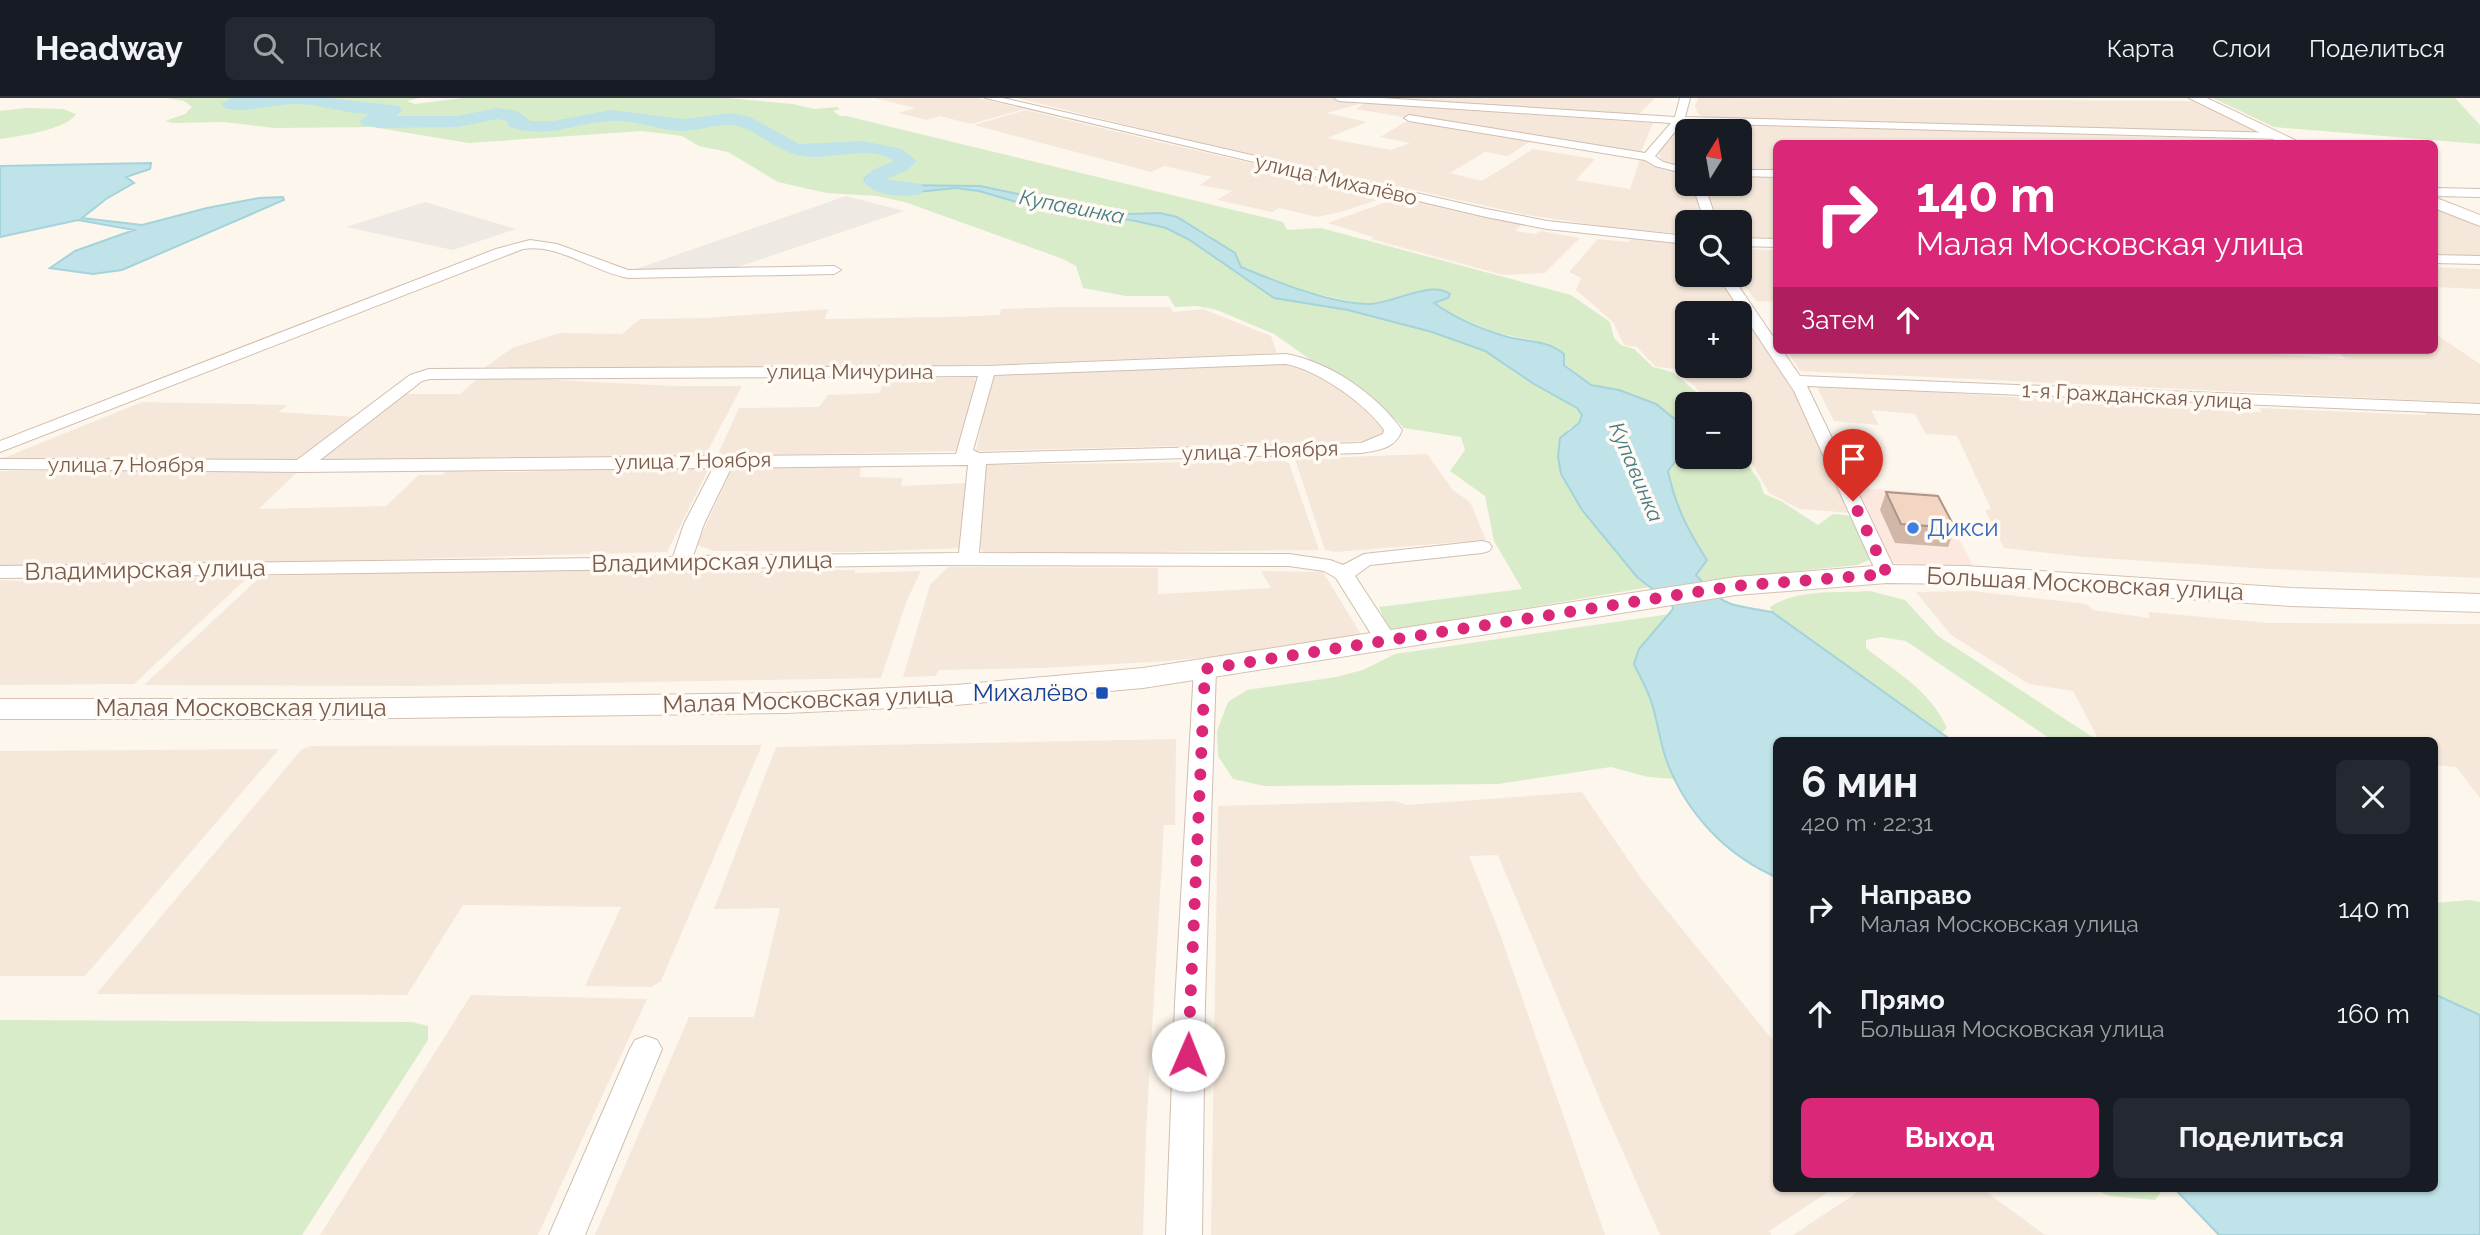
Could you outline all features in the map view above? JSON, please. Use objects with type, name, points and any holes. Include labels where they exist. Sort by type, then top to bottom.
[{"type":"main road","points":[[2195,98],[2288,140]]},
{"type":"main road","points":[[2438,204],[2480,221]]},
{"type":"main road","name":"Большая Московская улица","points":[[1692,593],[1735,586],[1887,574],[1966,575],[2278,596],[2480,603]]},
{"type":"main road","name":"Малая Московская улица","points":[[0,709],[326,709],[786,703],[1018,691],[1205,669],[1692,593]]},
{"type":"street","name":"улица Михалёво","points":[[990,98],[1208,151],[1498,216],[1547,225],[1675,239]]},
{"type":"street","points":[[1339,98],[1621,119],[1675,120]]},
{"type":"street","points":[[1670,98],[1684,99],[1679,119]]},
{"type":"street","points":[[1393,116],[1587,149],[1648,156],[1659,164],[1675,168]]},
{"type":"street","points":[[1752,122],[2280,136]]},
{"type":"street","points":[[1648,156],[1675,125]]},
{"type":"street","points":[[1752,173],[1773,174]]},
{"type":"street","points":[[2438,192],[2480,193]]},
{"type":"street","points":[[1752,242],[1773,243]]},
{"type":"street","points":[[0,447],[436,277],[531,243],[551,247],[608,271],[628,274],[834,270]]},
{"type":"street","points":[[2438,259],[2480,260]]},
{"type":"street","points":[[1732,287],[1773,348]]},
{"type":"street","points":[[1777,354],[1802,391],[1887,574]]},
{"type":"street","name":"улица Мичурина","points":[[299,467],[415,378],[429,374],[987,371],[1286,359],[1306,366],[1368,400],[1385,416],[1393,430],[1392,437],[1386,442]]},
{"type":"street","points":[[968,559],[978,467],[975,459],[964,452],[987,371]]},
{"type":"street","name":"1-я Гражданская улица","points":[[1795,381],[2480,409]]},
{"type":"street","name":"улица 7 Ноября","points":[[0,464],[299,467],[975,459],[1291,451],[1361,447],[1386,442]]},
{"type":"street","points":[[681,562],[694,524],[726,460]]},
{"type":"street","points":[[1385,640],[1344,574],[1364,560],[1482,548]]},
{"type":"street","name":"Владимирская улица","points":[[0,572],[681,562],[1216,558],[1289,560],[1329,566],[1344,574]]},
{"type":"street","points":[[1184,1235],[1190,1003],[1205,669]]},
{"type":"street","points":[[567,1235],[646,1049]]},
{"type":"shaded area","points":[[874,98],[977,98],[1024,109],[971,124],[940,116],[927,120],[898,113],[915,108]]},
{"type":"shaded area","points":[[1017,98],[1330,98],[1359,104],[1327,113],[1367,122],[1327,138],[1391,150],[1410,143],[1380,137],[1409,120],[1532,140],[1508,156],[1485,152],[1450,173],[1482,181],[1533,149],[1595,159],[1576,180],[1630,189],[1640,159],[1644,159],[1675,172],[1675,196],[1697,196],[1702,210],[1675,210],[1675,233],[1615,228],[1527,215],[1196,142]]},
{"type":"shaded area","points":[[1354,98],[1655,98],[1637,116]]},
{"type":"shaded area","points":[[1698,98],[2192,101],[2260,133],[1709,119],[1698,114],[1695,106]]},
{"type":"shaded area","points":[[1365,103],[1653,123],[1641,152],[1588,147],[1355,109]]},
{"type":"shaded area","points":[[1026,110],[1392,195],[1317,217],[1279,208],[1272,212],[1217,200],[1232,191],[1200,185],[1212,177],[1164,166],[1151,172],[974,125]]},
{"type":"shaded area","points":[[1752,124],[2273,140],[1773,140],[1773,170],[1752,169]]},
{"type":"shaded area","points":[[1675,129],[1675,166],[1661,160],[1659,153]]},
{"type":"shaded area","points":[[1752,176],[1773,177],[1773,238],[1752,237],[1752,210],[1713,210],[1708,196],[1752,196]]},
{"type":"shaded area","points":[[846,196],[904,211],[732,269],[633,270]]},
{"type":"shaded area","points":[[1400,197],[1522,224],[1515,231],[1535,234],[1541,231],[1580,238],[1545,273],[1503,275],[1371,239],[1373,237],[1328,223]]},
{"type":"shaded area","points":[[425,202],[516,229],[453,250],[346,227]]},
{"type":"shaded area","points":[[2438,209],[2480,225],[2480,256],[2438,254]]},
{"type":"shaded area","points":[[1633,238],[1675,243],[1675,287],[1726,287],[1735,301],[1675,301],[1675,369],[1656,367],[1637,347],[1624,345],[1613,322],[1576,290],[1581,278],[1569,272],[1598,239],[1628,242]]},
{"type":"shaded area","points":[[1752,249],[1773,250],[1773,302],[1756,301],[1746,287],[1752,287]]},
{"type":"shaded area","points":[[2438,267],[2480,269],[2480,289],[2438,287]]},
{"type":"shaded area","points":[[1170,307],[1173,312],[1203,309],[1271,336],[1277,353],[937,367],[484,368],[512,348],[560,333],[622,334],[640,319],[707,318],[828,309],[825,319],[949,317],[1000,315],[1001,309]]},
{"type":"shaded area","points":[[1752,328],[1799,401],[1852,513],[1800,509],[1769,493],[1752,464],[1752,392],[1700,392],[1686,378],[1752,378]]},
{"type":"shaded area","points":[[2438,336],[2480,364],[2480,403],[1800,371],[1789,354],[2275,354],[2346,359],[2340,354],[2438,354]]},
{"type":"shaded area","points":[[1293,363],[1358,398],[1380,415],[1386,434],[1369,441],[976,451],[991,376]]},
{"type":"shaded area","points":[[480,376],[675,386],[742,386],[705,456],[321,460],[404,394],[460,394]]},
{"type":"shaded area","points":[[934,378],[974,378],[978,384],[958,451],[717,456],[739,408],[819,407],[828,395],[879,393],[884,382],[925,381]]},
{"type":"shaded area","points":[[1816,385],[2262,412],[2259,408],[2425,415],[2427,411],[2480,412],[2480,578],[2269,569],[2084,557],[2004,548],[1985,510],[1991,509],[1957,436],[1926,434],[1915,414],[1871,410],[1879,425],[1834,421]]},
{"type":"shaded area","points":[[142,402],[288,405],[278,412],[357,417],[296,461],[1,459]]},
{"type":"shaded area","points":[[1427,454],[1453,490],[1470,502],[1486,540],[1335,552],[1325,550],[1295,459]]},
{"type":"shaded area","points":[[1289,463],[1319,550],[984,554],[980,547],[984,465]]},
{"type":"shaded area","points":[[710,466],[667,552],[191,565],[0,567],[0,471],[298,471],[259,509],[386,506],[419,475],[443,475],[446,471],[514,472]]},
{"type":"shaded area","points":[[861,466],[860,477],[903,478],[901,486],[968,483],[962,548],[856,552],[714,551],[697,545],[732,468]]},
{"type":"shaded area","points":[[1858,488],[1935,493],[1973,566],[1891,563]]},
{"type":"shaded area","points":[[698,566],[697,571],[921,571],[907,600],[881,678],[414,686],[144,685],[261,576]]},
{"type":"shaded area","points":[[948,567],[1158,568],[1158,594],[1271,588],[1261,571],[1323,572],[1362,636],[1239,654],[1168,661],[1044,668],[939,670],[935,676],[903,677],[930,585]]},
{"type":"shaded area","points":[[248,577],[134,684],[0,685],[0,580],[60,582],[64,579]]},
{"type":"shaded area","points":[[1972,591],[2087,604],[2093,610],[2149,618],[2149,612],[2269,623],[2480,624],[2480,798],[2456,767],[2438,765],[2438,737],[2097,737],[2073,691],[2029,684],[1951,635],[1916,592]]},
{"type":"shaded area","points":[[1176,739],[1175,825],[1164,825],[1146,1133],[1143,1235],[595,1235],[689,1017],[754,1017],[780,908],[714,909],[776,747]]},
{"type":"shaded area","points":[[762,745],[661,981],[651,987],[585,986],[621,907],[463,905],[407,995],[96,994],[302,749],[311,746]]},
{"type":"shaded area","points":[[279,749],[85,976],[0,976],[0,751]]},
{"type":"shaded area","points":[[1582,792],[1642,880],[1773,1040],[1773,1192],[1828,1192],[1769,1231],[1771,1235],[1660,1235],[1602,1105],[1498,855],[1469,856],[1500,934],[1605,1235],[1211,1235],[1218,806],[1395,801],[1407,805]]},
{"type":"shaded area","points":[[471,995],[647,999],[538,1235],[320,1235]]},
{"type":"shaded area","points":[[1858,1192],[1986,1192],[2045,1235],[1793,1235]]},
{"type":"green space","points":[[165,98],[419,98],[407,101],[415,104],[462,98],[727,98],[793,104],[814,109],[837,107],[840,109],[833,111],[840,116],[1283,222],[1287,230],[1321,228],[1571,295],[1610,322],[1614,338],[1621,345],[1634,349],[1653,367],[1672,372],[1675,378],[1679,378],[1696,392],[1675,392],[1675,419],[1656,404],[1619,390],[1591,385],[1537,341],[1496,333],[1447,313],[1433,303],[1428,290],[1367,305],[1294,289],[1241,267],[1212,237],[1177,217],[1160,213],[1131,214],[1084,208],[980,186],[908,186],[865,179],[923,192],[937,188],[979,191],[1013,201],[1166,228],[1188,239],[1274,298],[1348,310],[1432,332],[1485,351],[1534,384],[1577,408],[1582,415],[1579,423],[1568,429],[1582,510],[1637,577],[1650,587],[1389,631],[1379,607],[1522,589],[1494,541],[1485,496],[1450,471],[1465,450],[1461,437],[1404,428],[1367,392],[1314,362],[1274,334],[1217,310],[1197,306],[1175,307],[1168,296],[1126,296],[1083,288],[1076,266],[1063,259],[905,202],[877,196],[827,193],[778,182],[728,152],[699,146],[682,136],[642,131],[469,143],[372,127],[275,128],[223,122],[165,121],[185,114],[192,107],[184,101]]},
{"type":"green space","points":[[2213,98],[2455,98],[2480,125],[2480,144],[2438,140],[2274,127]]},
{"type":"green space","points":[[27,108],[63,109],[76,114],[53,128],[0,139],[0,111]]},
{"type":"green space","points":[[1675,462],[1675,469],[1751,469],[1764,494],[1781,501],[1818,525],[1833,514],[1854,516],[1874,558],[1857,565],[1701,581],[1696,575],[1707,560],[1683,517],[1668,470]]},
{"type":"green space","points":[[1870,591],[1905,600],[1938,636],[2092,737],[2048,737],[1906,641],[1881,637],[1866,640],[1866,648],[1912,683],[1940,714],[1947,728],[1941,733],[1772,612],[1770,607],[1792,597]]},
{"type":"green space","points":[[1670,614],[1639,649],[1634,664],[1652,703],[1660,739],[1675,779],[1648,777],[1611,767],[1498,784],[1265,786],[1233,779],[1218,756],[1217,731],[1228,702],[1247,690],[1336,677],[1363,670],[1395,654]]},
{"type":"green space","points":[[2470,900],[2480,902],[2480,1015],[2438,996],[2438,903]]},
{"type":"green space","points":[[0,1020],[412,1022],[428,1026],[428,1040],[302,1235],[0,1235]]},
{"type":"green space","points":[[2101,1192],[2161,1192],[2155,1200],[2110,1196]]},
{"type":"water","points":[[151,163],[150,169],[126,177],[134,183],[106,199],[82,218],[142,225],[259,198],[283,197],[284,200],[122,270],[93,274],[50,268],[75,251],[134,230],[78,220],[0,237],[0,166]]},
{"type":"water","points":[[881,174],[884,181],[893,185],[980,186],[1084,208],[1131,214],[1160,213],[1177,217],[1235,253],[1241,267],[1286,285],[1318,295],[1366,304],[1421,291],[1442,290],[1450,294],[1448,298],[1434,303],[1460,319],[1515,339],[1558,349],[1564,354],[1564,365],[1591,385],[1619,390],[1656,404],[1675,419],[1675,462],[1668,471],[1683,517],[1707,560],[1696,575],[1706,586],[1722,600],[1737,606],[1772,612],[1947,737],[1773,737],[1773,876],[1758,868],[1710,831],[1685,799],[1667,762],[1650,699],[1634,664],[1639,649],[1673,609],[1672,604],[1637,577],[1582,510],[1561,474],[1558,457],[1560,438],[1579,423],[1582,415],[1577,408],[1534,384],[1485,351],[1432,332],[1348,310],[1274,298],[1188,239],[1166,228],[1013,201],[979,191],[955,188],[917,192],[880,187],[865,179],[869,175]]},
{"type":"water","points":[[2438,996],[2480,1015],[2480,1235],[2219,1235],[2178,1192],[2438,1192]]},
{"type":"building","points":[[1886,492],[1938,496],[1955,528],[1901,524]]},
{"type":"waterway","name":"Купавинка","points":[[249,98],[230,104],[303,99],[355,108],[393,110],[369,121],[380,122],[458,122],[497,113],[510,115],[517,119],[516,123],[531,127],[553,127],[611,115],[683,125],[731,119],[743,121],[794,149],[810,151],[863,147],[895,153],[907,161],[880,174],[873,181],[885,187],[913,189]]},
{"type":"place","name":"Дикси","points":[[1913,528]]},
{"type":"place","name":"Михалёво","points":[[1102,693]]},
{"type":"route","points":[[1188,1055],[1205,669],[1735,586],[1887,574],[1853,501]]}]
